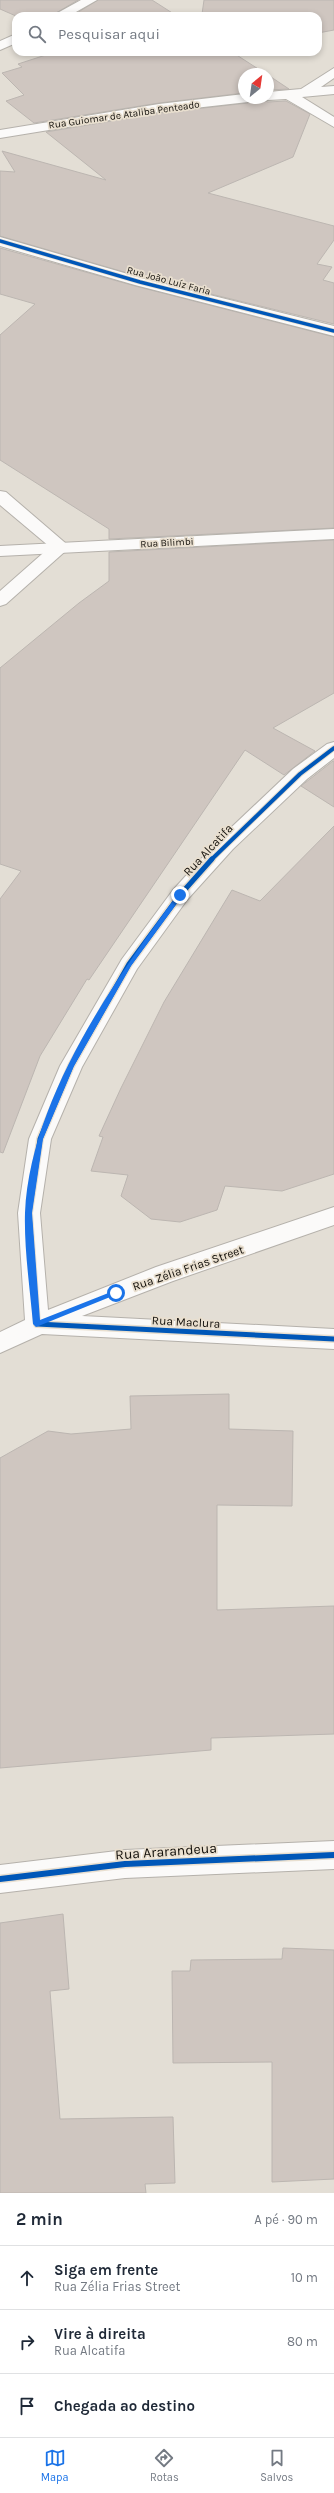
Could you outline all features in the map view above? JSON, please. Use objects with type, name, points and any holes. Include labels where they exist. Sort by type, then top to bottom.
[{"type":"street","points":[[67,12],[91,0]]},
{"type":"street","points":[[0,46],[12,40]]},
{"type":"street","points":[[305,92],[334,72]]},
{"type":"street","points":[[274,95],[334,90]]},
{"type":"street","points":[[288,94],[334,123]]},
{"type":"street","name":"Rua Guiomar de Ataliba Penteado","points":[[0,134],[159,108],[238,99]]},
{"type":"street","name":"Rua João Luíz Faria","points":[[0,241],[140,282],[334,331]]},
{"type":"street","points":[[0,496],[61,547],[0,600]]},
{"type":"street","name":"Rua Bilimbi","points":[[0,550],[334,534]]},
{"type":"street","name":"Rua Alcatifa","points":[[36,1324],[29,1213],[40,1139],[71,1066],[129,964],[180,895],[226,844],[300,774],[334,748]]},
{"type":"street","name":"Rua Zélia Frias Street","points":[[0,1343],[36,1324],[116,1293],[334,1216]]},
{"type":"street","name":"Rua Maclura","points":[[36,1324],[334,1339]]},
{"type":"street","name":"Rua Ararandeua","points":[[0,1879],[27,1874],[191,1859],[334,1855]]},
{"type":"building","points":[[0,0],[78,0],[58,12],[12,12],[12,14],[0,9]]},
{"type":"building","points":[[98,0],[152,0],[171,12],[78,12]]},
{"type":"building","points":[[204,0],[334,0],[334,30],[322,32],[322,12],[202,12]]},
{"type":"building","points":[[43,56],[238,56],[257,68],[238,68],[238,94],[159,103],[34,123],[6,101],[24,95],[2,73],[22,67],[18,64]]},
{"type":"building","points":[[274,79],[289,89],[274,90]]},
{"type":"building","points":[[286,101],[310,114],[293,157],[208,193],[334,226],[334,240],[317,264],[332,267],[323,280],[334,283],[334,324],[145,278],[0,236],[0,171],[15,172],[2,151],[106,180],[46,132],[159,113],[239,104],[274,104],[274,102]]},
{"type":"building","points":[[0,248],[135,286],[334,337],[334,528],[109,539],[109,529],[0,460],[0,335],[35,304],[0,294]]},
{"type":"building","points":[[334,540],[334,693],[273,728],[315,751],[284,775],[245,750],[89,980],[87,979],[40,1056],[3,1153],[0,1152],[0,899],[21,871],[0,864],[0,668],[79,603],[109,581],[109,552]]},
{"type":"building","points":[[334,761],[334,807],[301,786]]},
{"type":"building","points":[[334,826],[334,1174],[282,1191],[225,1186],[217,1210],[180,1222],[151,1219],[121,1196],[128,1175],[91,1171],[103,1137],[99,1136],[121,1088],[164,1002],[232,890],[260,901]]},
{"type":"building","points":[[229,1394],[229,1429],[293,1431],[292,1506],[217,1505],[217,1610],[334,1606],[334,1734],[211,1738],[211,1750],[0,1768],[0,1458],[48,1431],[71,1434],[131,1429],[130,1396]]},
{"type":"building","points":[[63,1914],[69,1989],[50,1991],[60,2119],[173,2117],[175,2183],[145,2184],[146,2193],[0,2193],[0,1923]]},
{"type":"building","points":[[283,1948],[334,1950],[334,2179],[272,2182],[272,2062],[173,2063],[172,1971],[190,1971],[191,1960],[282,1959]]},
{"type":"cycle path","points":[[0,241],[140,282],[334,331]]},
{"type":"cycle path","points":[[334,748],[300,774],[226,844],[180,895],[129,964],[71,1066],[40,1139],[29,1213],[37,1324],[334,1339]]},
{"type":"cycle path","points":[[0,1879],[125,1864],[209,1859],[334,1855]]},
{"type":"route","points":[[116,1293],[36,1324],[29,1213],[40,1139],[71,1066],[129,964],[180,895]]}]
